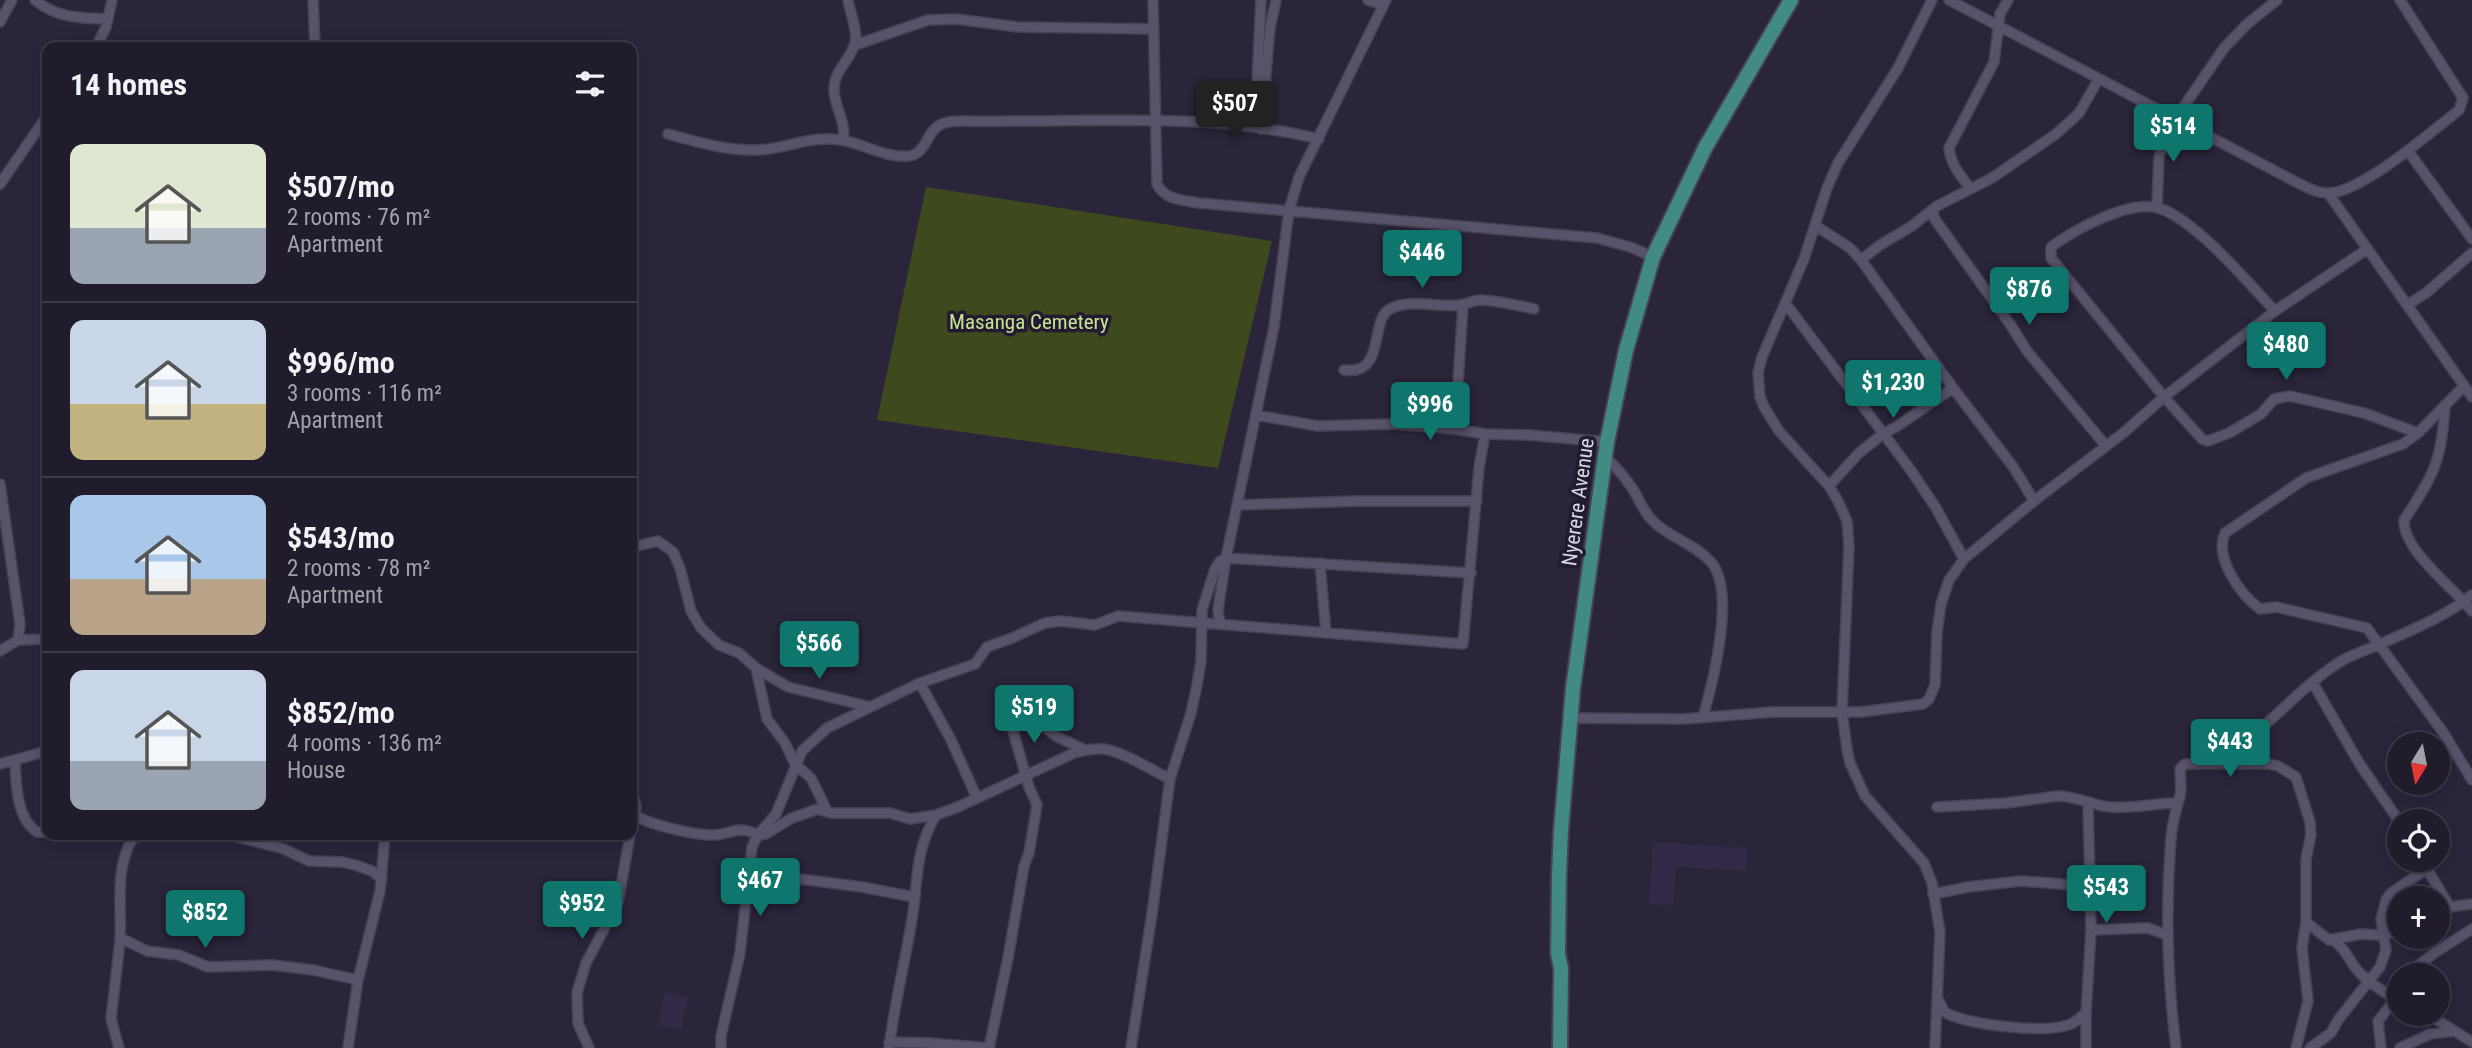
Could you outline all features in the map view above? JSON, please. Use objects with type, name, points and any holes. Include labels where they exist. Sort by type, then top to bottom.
[{"type":"main road","name":"Nyerere Avenue","points":[[1560,1048],[1559,876],[1573,688],[1606,449],[1626,350],[1653,257],[1705,148],[1791,0]]},
{"type":"street","points":[[0,22],[12,0]]},
{"type":"street","points":[[35,0],[47,11],[83,18],[107,19]]},
{"type":"street","points":[[98,42],[112,0]]},
{"type":"street","points":[[313,0],[315,42]]},
{"type":"street","points":[[843,140],[844,129],[834,87],[836,77],[855,45],[855,29],[848,0]]},
{"type":"street","points":[[1153,0],[1154,122],[1157,184],[1161,193],[1199,203],[1597,238],[1653,257]]},
{"type":"street","points":[[1238,126],[1256,105],[1261,0]]},
{"type":"street","points":[[1261,128],[1270,28],[1276,0]]},
{"type":"street","points":[[1220,624],[1218,610],[1226,558],[1274,327],[1289,210],[1299,177],[1384,3],[1368,0]]},
{"type":"street","points":[[1932,0],[1898,68],[1838,163],[1758,373],[1760,397],[1779,431],[1829,486],[1847,521],[1849,546],[1842,712],[1850,763],[1865,796],[1924,863],[1940,932],[1935,1048]]},
{"type":"street","points":[[1949,0],[2298,183],[2328,193],[2348,189],[2408,151],[2459,110],[2463,98]]},
{"type":"street","points":[[1970,188],[1950,158],[1950,148],[1994,62],[2000,14],[2008,0]]},
{"type":"street","points":[[2157,207],[2159,156],[2176,118],[2224,48],[2247,24],[2277,0]]},
{"type":"street","points":[[2400,0],[2463,98],[2472,107]]},
{"type":"street","points":[[855,45],[928,20],[956,19],[1018,27],[1154,29]]},
{"type":"street","points":[[1861,260],[1933,210],[1992,178],[2070,123],[2098,80]]},
{"type":"street","points":[[1258,89],[1263,103]]},
{"type":"street","points":[[667,134],[739,150],[777,148],[805,139],[843,140],[908,156],[921,150],[934,128],[950,122],[1154,122],[1261,128],[1319,139]]},
{"type":"street","points":[[0,184],[42,123]]},
{"type":"street","points":[[2408,151],[2472,239]]},
{"type":"street","points":[[2328,193],[2472,397]]},
{"type":"street","points":[[2275,311],[2199,232],[2157,207],[2123,211],[2063,238],[2051,247],[2049,253],[2164,397],[2183,415],[2197,434],[2207,441],[2229,433],[2261,414],[2274,399],[2290,396],[2364,413],[2418,433]]},
{"type":"street","points":[[1933,210],[1934,218],[2027,351],[2106,446]]},
{"type":"street","points":[[1816,226],[1850,248],[1861,260],[2014,468],[2034,500]]},
{"type":"street","points":[[1572,718],[1861,712],[1915,706],[1929,699],[1936,685],[1937,632],[1941,604],[1949,580],[1964,559],[2034,500],[2275,311],[2366,250]]},
{"type":"street","points":[[2407,305],[2426,293],[2472,253]]},
{"type":"street","points":[[1344,370],[1355,370],[1368,362],[1376,349],[1388,310],[1407,305],[1463,305],[1479,300],[1534,309]]},
{"type":"street","points":[[1786,304],[1884,433],[1936,508],[1964,559]]},
{"type":"street","points":[[1455,429],[1463,305]]},
{"type":"street","points":[[2464,386],[2418,433],[2403,444],[2306,478],[2225,533],[2222,541],[2224,563],[2260,609],[2276,607],[2367,628],[2445,735],[2472,780]]},
{"type":"street","points":[[1829,486],[1860,453],[1884,433],[1953,388]]},
{"type":"street","points":[[2445,405],[2444,440],[2437,463],[2429,482],[2404,520],[2404,528],[2410,541],[2438,577],[2472,611]]},
{"type":"street","points":[[1256,415],[1318,426],[1391,424],[1485,434],[1529,435],[1606,449],[1654,523],[1710,560],[1720,575],[1723,617],[1711,690],[1703,717]]},
{"type":"street","points":[[722,1048],[721,1036],[740,953],[752,847],[758,835],[776,814],[795,764],[807,745],[827,728],[920,683],[975,664],[987,647],[1045,623],[1061,621],[1095,625],[1118,616],[1463,644],[1479,468],[1485,434]]},
{"type":"street","points":[[0,484],[20,624],[18,640]]},
{"type":"street","points":[[1238,505],[1478,501]]},
{"type":"street","points":[[637,546],[658,541],[673,552],[691,611],[701,628],[719,645],[738,653],[756,668],[788,687],[873,708]]},
{"type":"street","points":[[1131,1048],[1170,779],[1197,685],[1201,661],[1200,623],[1214,569],[1226,558],[1471,573]]},
{"type":"street","points":[[1320,563],[1326,633]]},
{"type":"street","points":[[2207,764],[2230,753],[2259,733],[2313,683],[2345,659],[2426,623],[2472,595]]},
{"type":"street","points":[[0,651],[18,640],[42,639]]},
{"type":"street","points":[[756,668],[767,719],[785,743],[795,764],[811,778],[827,811]]},
{"type":"street","points":[[920,683],[951,740],[977,798]]},
{"type":"street","points":[[2313,683],[2359,762],[2391,809]]},
{"type":"street","points":[[1033,718],[1056,736],[1087,750]]},
{"type":"street","points":[[936,815],[923,842],[917,864],[889,1045],[989,1048],[1037,805],[1011,724]]},
{"type":"street","points":[[785,743],[807,745]]},
{"type":"street","points":[[637,826],[652,824],[708,834],[745,829],[758,835],[766,834],[792,818],[818,809],[831,813],[890,813],[910,819],[936,815],[1074,753],[1087,750],[1104,749],[1116,753],[1170,779]]},
{"type":"street","points":[[0,764],[42,752]]},
{"type":"street","points":[[15,760],[18,796],[27,822],[37,832],[42,832]]},
{"type":"street","points":[[2176,1048],[2168,982],[2167,914],[2171,839],[2180,797],[2182,766],[2269,764],[2296,778],[2310,822],[2311,834],[2306,859],[2306,922],[2302,948],[2308,1000],[2296,1048]]},
{"type":"street","points":[[1937,807],[2006,803],[2057,796],[2120,807],[2177,803]]},
{"type":"street","points":[[2086,1048],[2091,930],[2088,803]]},
{"type":"street","points":[[637,817],[652,824]]},
{"type":"street","points":[[119,1048],[111,1019],[122,921],[119,888],[130,840]]},
{"type":"street","points":[[249,840],[284,849],[309,861],[355,865],[372,871],[382,879]]},
{"type":"street","points":[[348,1048],[358,980],[382,879],[386,840]]},
{"type":"street","points":[[589,1048],[578,1023],[577,993],[586,963],[618,903],[630,840]]},
{"type":"street","points":[[749,866],[785,877],[914,897]]},
{"type":"street","points":[[2310,1048],[2331,1033],[2383,961],[2386,950],[2381,919],[2386,900],[2390,894],[2422,872]]},
{"type":"street","points":[[1933,894],[2021,881],[2089,886]]},
{"type":"street","points":[[2450,907],[2472,904]]},
{"type":"street","points":[[2148,928],[2167,914]]},
{"type":"street","points":[[2306,922],[2322,937],[2333,940],[2342,947],[2369,982],[2387,993]]},
{"type":"street","points":[[2091,930],[2148,928],[2167,935]]},
{"type":"street","points":[[2420,963],[2472,929]]},
{"type":"street","points":[[2333,940],[2361,934],[2387,934]]},
{"type":"street","points":[[120,941],[125,940],[148,951],[179,955],[208,967],[272,965],[313,970],[358,980]]},
{"type":"street","points":[[1936,993],[1944,1011],[1984,1025],[2053,1027],[2071,1024],[2086,1013]]},
{"type":"street","points":[[2381,1048],[2378,1021],[2387,1010]]},
{"type":"street","points":[[2446,1026],[2472,1042]]},
{"type":"street","points":[[2400,1048],[2430,1034],[2454,1031]]},
{"type":"shaded area","points":[[1653,842],[1747,848],[1746,871],[1676,867],[1673,905],[1649,904]]},
{"type":"shaded area","points":[[665,992],[688,997],[681,1030],[658,1025]]},
{"type":"green space","name":"Masanga Cemetery","points":[[926,187],[1272,241],[1218,468],[877,420]]}]
